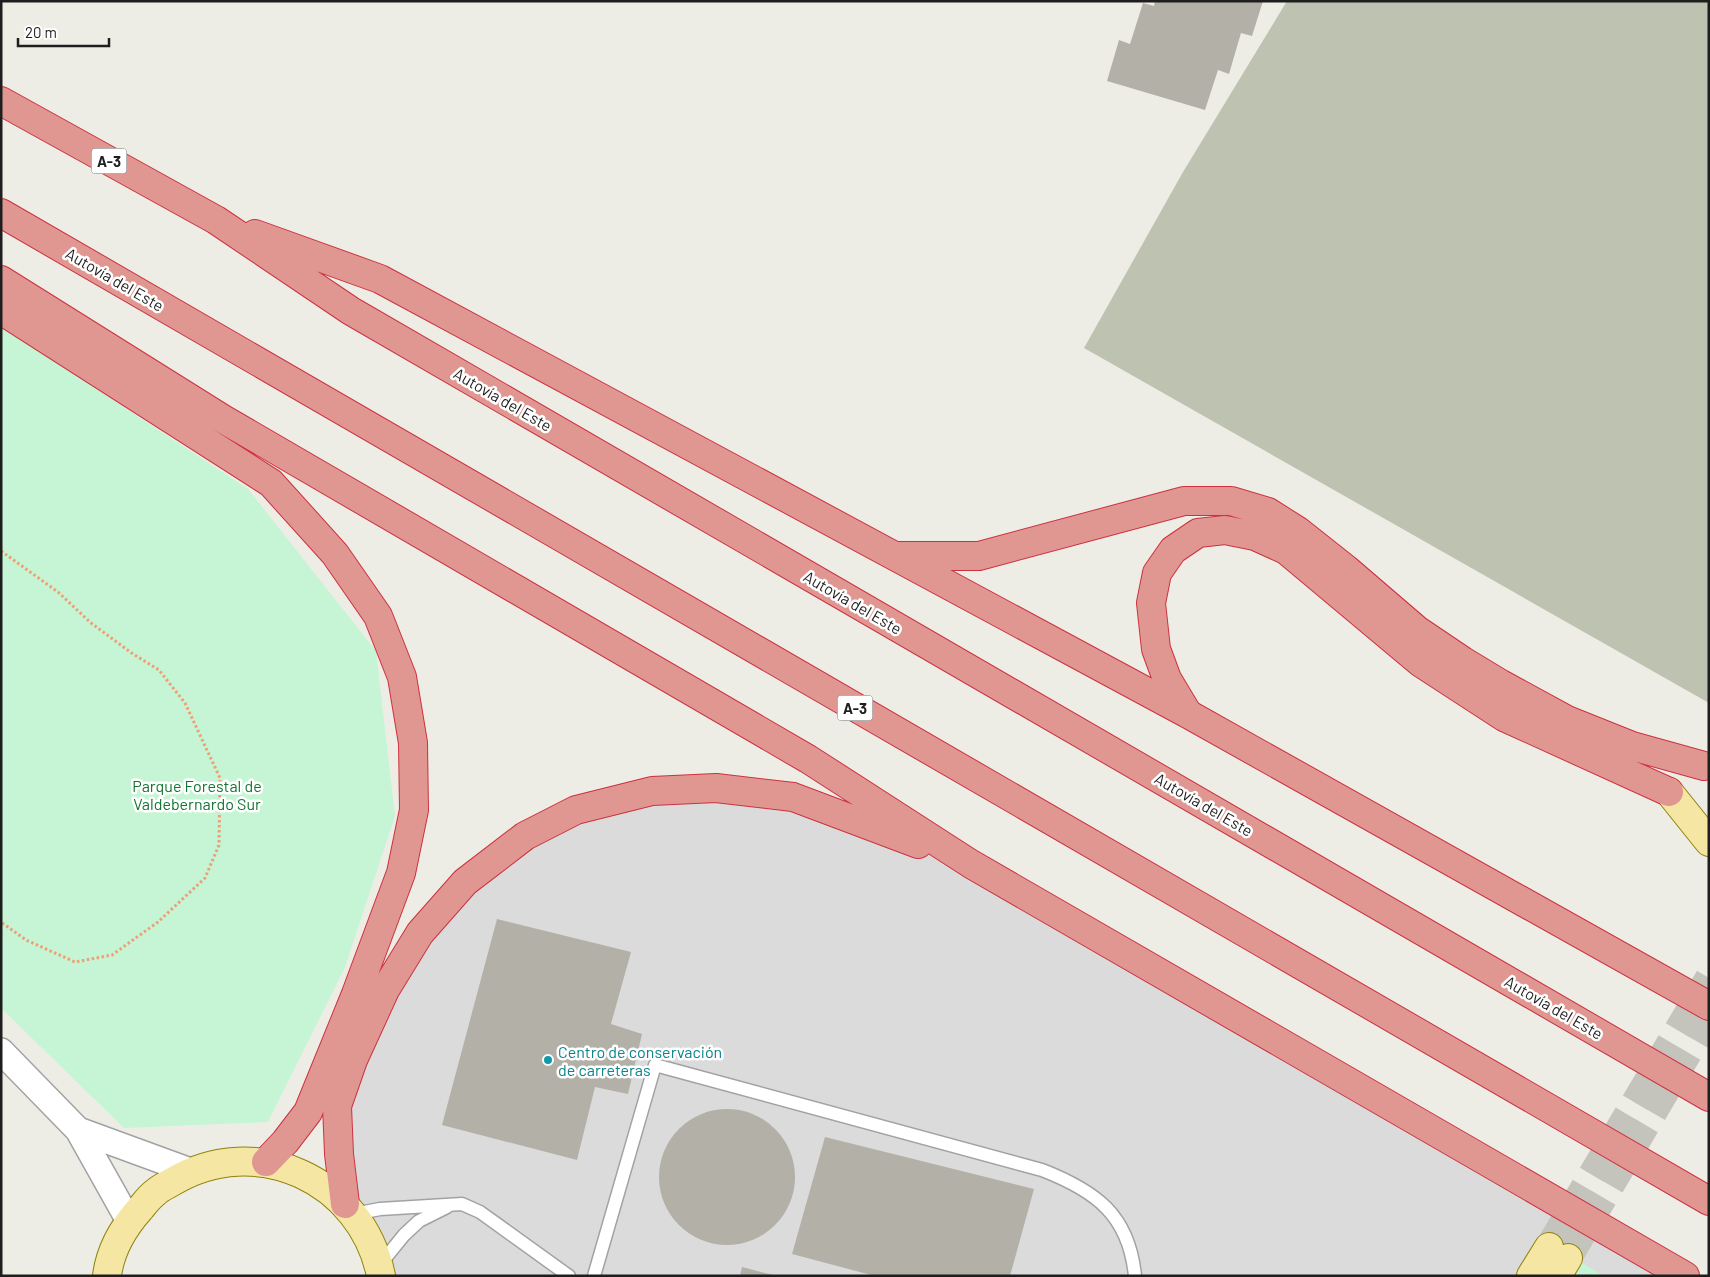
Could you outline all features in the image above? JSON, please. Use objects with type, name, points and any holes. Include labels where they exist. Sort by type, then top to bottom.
[{"type":"highway","name":"Autovía del Este","points":[[1,101],[216,220],[351,311],[1709,1097]]},
{"type":"highway","name":"Autovía del Este","points":[[1,213],[1709,1201]]},
{"type":"highway","points":[[216,220],[380,279],[1188,714],[1709,1006]]},
{"type":"highway","points":[[1,280],[223,418],[808,759],[971,864],[1685,1276]]},
{"type":"highway","points":[[1,310],[271,483],[335,554],[378,616],[402,677],[413,743],[414,810],[401,872],[359,985],[308,1112],[266,1162]]},
{"type":"highway","points":[[893,556],[979,556],[1184,501],[1232,501],[1268,512],[1298,531],[1417,630],[1501,684],[1567,720],[1632,746],[1707,768]]},
{"type":"highway","points":[[1188,714],[1167,679],[1156,649],[1152,603],[1157,573],[1173,550],[1198,533],[1226,530],[1255,536],[1286,550],[1421,663],[1504,718],[1669,792]]},
{"type":"highway","points":[[350,1209],[339,1154],[338,1106],[353,1060],[385,990],[420,933],[465,882],[525,836],[576,810],[652,791],[716,788],[793,797],[971,864]]},
{"type":"main road","points":[[1669,792],[1709,812]]},
{"type":"main road","points":[[1669,792],[1709,842]]},
{"type":"main road","points":[[107,1276],[116,1246],[129,1221],[156,1192],[190,1171],[228,1162],[266,1162],[298,1172],[327,1188],[350,1209],[370,1240],[380,1273]]},
{"type":"main road","points":[[1531,1276],[1558,1260]]},
{"type":"street","points":[[1,1051],[78,1130],[129,1221]]},
{"type":"street","points":[[78,1130],[190,1171]]},
{"type":"lane","points":[[594,1276],[655,1066],[1033,1167],[1064,1178],[1087,1191],[1110,1211],[1124,1230],[1133,1254],[1135,1276]]},
{"type":"lane","points":[[350,1209],[462,1204],[480,1212],[569,1276]]},
{"type":"lane","points":[[380,1273],[404,1235],[419,1221],[450,1205]]},
{"type":"path","points":[[1,551],[58,592],[91,623],[133,654],[159,670],[185,703],[220,778],[219,845],[205,878],[158,922],[112,955],[75,962],[26,940],[1,922]]},
{"type":"shaded area","points":[[1287,1],[1709,1],[1709,703],[1084,348],[1183,172]]},
{"type":"shaded area","points":[[716,788],[971,864],[1676,1276],[381,1276],[345,1204],[353,1060],[420,933],[525,836]]},
{"type":"green space","name":"Parque Forestal de Valdebernardo Sur","points":[[1,326],[248,489],[376,651],[395,816],[345,967],[268,1122],[124,1128],[1,1008]]},
{"type":"green space","points":[[1582,1263],[1604,1276],[1575,1276]]},
{"type":"building","points":[[1155,1],[1263,1],[1252,36],[1241,33],[1229,74],[1218,70],[1205,110],[1107,81],[1119,40],[1130,44],[1143,3],[1154,6]]},
{"type":"building","name":"Centro de conservación de carreteras","points":[[497,919],[631,952],[611,1024],[642,1034],[628,1094],[595,1087],[577,1160],[442,1125]]},
{"type":"building","points":[[727,1109],[753,1114],[775,1129],[790,1151],[795,1177],[790,1203],[775,1225],[753,1240],[727,1245],[701,1240],[679,1225],[664,1203],[659,1177],[664,1151],[679,1129],[701,1114]]},
{"type":"building","points":[[825,1137],[1034,1189],[1010,1276],[875,1276],[792,1254]]},
{"type":"building","points":[[742,1267],[773,1275],[773,1276],[740,1276]]},
{"type":"tunnel","points":[[1549,1247],[1709,978]]},
{"type":"tunnel","points":[[1568,1258],[1709,1017]]},
{"type":"place","name":"Centro de conservación de carreteras","points":[[548,1060]]}]
